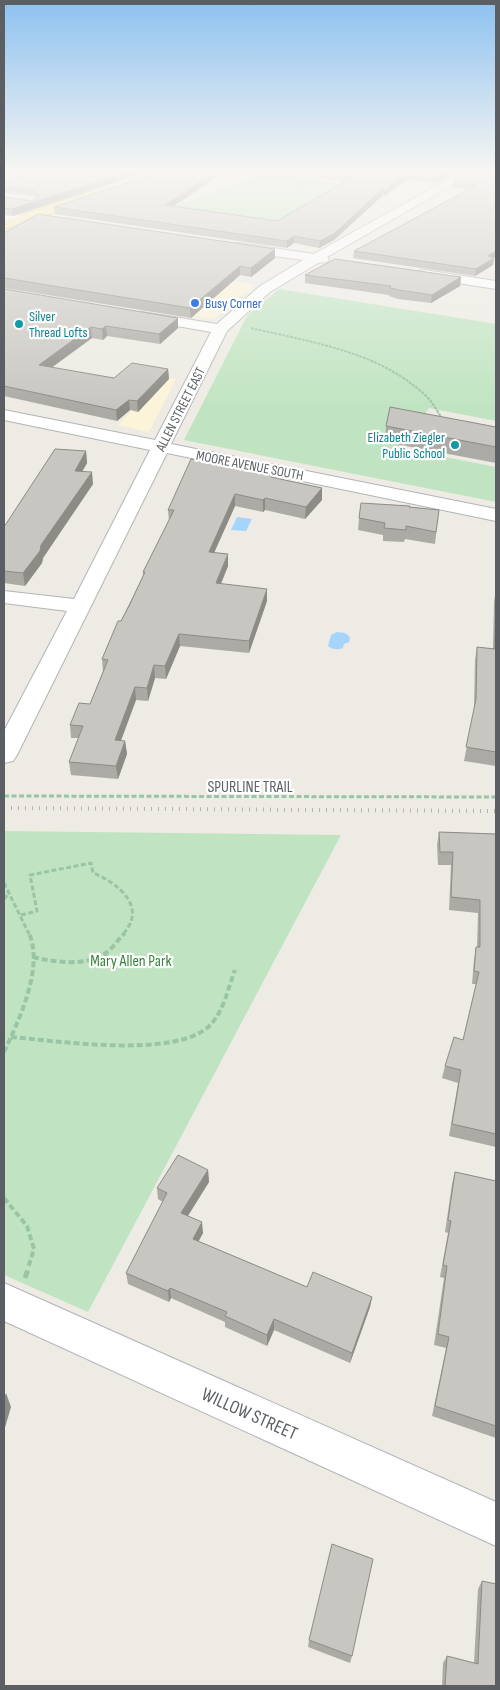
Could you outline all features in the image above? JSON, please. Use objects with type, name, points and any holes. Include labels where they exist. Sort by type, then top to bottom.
[{"type":"street","points":[[260,250],[325,259]]},
{"type":"street","name":"ALLEN STREET EAST","points":[[4,754],[162,447],[220,329],[265,289],[340,250]]},
{"type":"street","points":[[410,272],[496,284]]},
{"type":"street","points":[[127,313],[220,329]]},
{"type":"street","name":"MOORE AVENUE SOUTH","points":[[4,415],[496,514]]},
{"type":"street","points":[[4,597],[81,606]]},
{"type":"street","name":"WILLOW STREET","points":[[8,1304],[496,1524]]},
{"type":"path","points":[[252,328],[346,352],[385,367],[418,386],[437,406],[444,423]]},
{"type":"path","name":"SPURLINE TRAIL","points":[[4,796],[496,797]]},
{"type":"path","points":[[21,915],[37,911],[30,875],[91,863],[93,873],[116,884],[127,895],[132,908],[128,928],[104,955],[67,962],[43,960],[33,957]]},
{"type":"path","points":[[4,883],[34,945],[30,987],[4,1052]]},
{"type":"path","points":[[4,899],[10,892]]},
{"type":"path","points":[[104,955],[125,964]]},
{"type":"path","points":[[11,1037],[108,1045],[138,1045],[193,1037],[206,1029],[216,1018],[235,970]]},
{"type":"path","points":[[4,1198],[27,1226],[34,1249],[22,1288],[8,1304]]},
{"type":"shaded area","points":[[193,275],[256,285],[213,319],[148,308]]},
{"type":"shaded area","points":[[146,373],[176,379],[149,432],[117,425],[131,412],[107,406]]},
{"type":"green space","points":[[279,289],[496,324],[496,421],[429,408],[400,448],[496,467],[496,502],[184,440],[247,316]]},
{"type":"green space","name":"Mary Allen Park","points":[[4,831],[341,835],[88,1312],[4,1275]]},
{"type":"water","points":[[237,517],[252,519],[246,531],[231,530]]},
{"type":"water","points":[[337,632],[345,633],[350,637],[349,642],[344,644],[343,648],[335,649],[328,646],[331,635]]},
{"type":"building","points":[[4,250],[274,250],[251,268],[240,266],[190,308],[4,278]]},
{"type":"building","points":[[496,250],[488,256],[494,258],[476,269],[354,251]]},
{"type":"building","points":[[335,259],[461,277],[432,295],[390,288],[391,286],[305,275]]},
{"type":"building","points":[[4,289],[178,318],[159,334],[106,326],[102,329],[91,327],[39,365],[114,378],[132,363],[168,369],[137,401],[129,400],[116,410],[4,386]]},
{"type":"building","points":[[390,407],[496,427],[496,447],[386,426]]},
{"type":"building","points":[[55,449],[86,451],[75,471],[92,472],[41,545],[40,551],[23,573],[4,571],[4,527]]},
{"type":"building","points":[[191,459],[272,475],[271,477],[322,488],[306,507],[235,494],[209,552],[228,554],[216,583],[267,589],[249,641],[179,634],[165,666],[154,665],[147,688],[135,687],[115,740],[125,741],[116,766],[69,762],[83,726],[70,725],[79,703],[90,704],[108,660],[102,659],[118,621],[121,621],[129,606],[145,572],[143,572],[174,510],[168,510]]},
{"type":"building","points":[[361,503],[439,510],[436,532],[406,526],[406,530],[384,528],[385,523],[359,518]]},
{"type":"building","points":[[496,589],[496,752],[466,747],[476,699],[477,647],[495,649]]},
{"type":"building","points":[[439,832],[496,834],[496,1134],[452,1124],[461,1070],[445,1066],[454,1037],[463,1040],[479,972],[474,971],[476,947],[480,947],[480,900],[451,897],[453,852],[440,852]]},
{"type":"building","points":[[178,1155],[208,1170],[181,1213],[202,1222],[193,1239],[307,1287],[313,1272],[372,1297],[352,1353],[274,1319],[267,1335],[225,1316],[227,1312],[170,1288],[168,1291],[126,1273],[167,1193],[157,1188]]},
{"type":"building","points":[[455,1172],[496,1181],[496,1426],[435,1406],[449,1337],[438,1334],[447,1266],[443,1265],[451,1221],[448,1220]]},
{"type":"building","points":[[332,1544],[373,1559],[352,1656],[309,1640]]},
{"type":"building","points":[[482,1581],[496,1584],[496,1686],[445,1686],[447,1656],[478,1664]]},
{"type":"railway","points":[[4,808],[496,811]]},
{"type":"place","name":"Busy Corner","points":[[195,303]]},
{"type":"place","name":"Silver Thread Lofts","points":[[19,324]]},
{"type":"place","name":"Elizabeth Ziegler Public School","points":[[455,445]]}]
